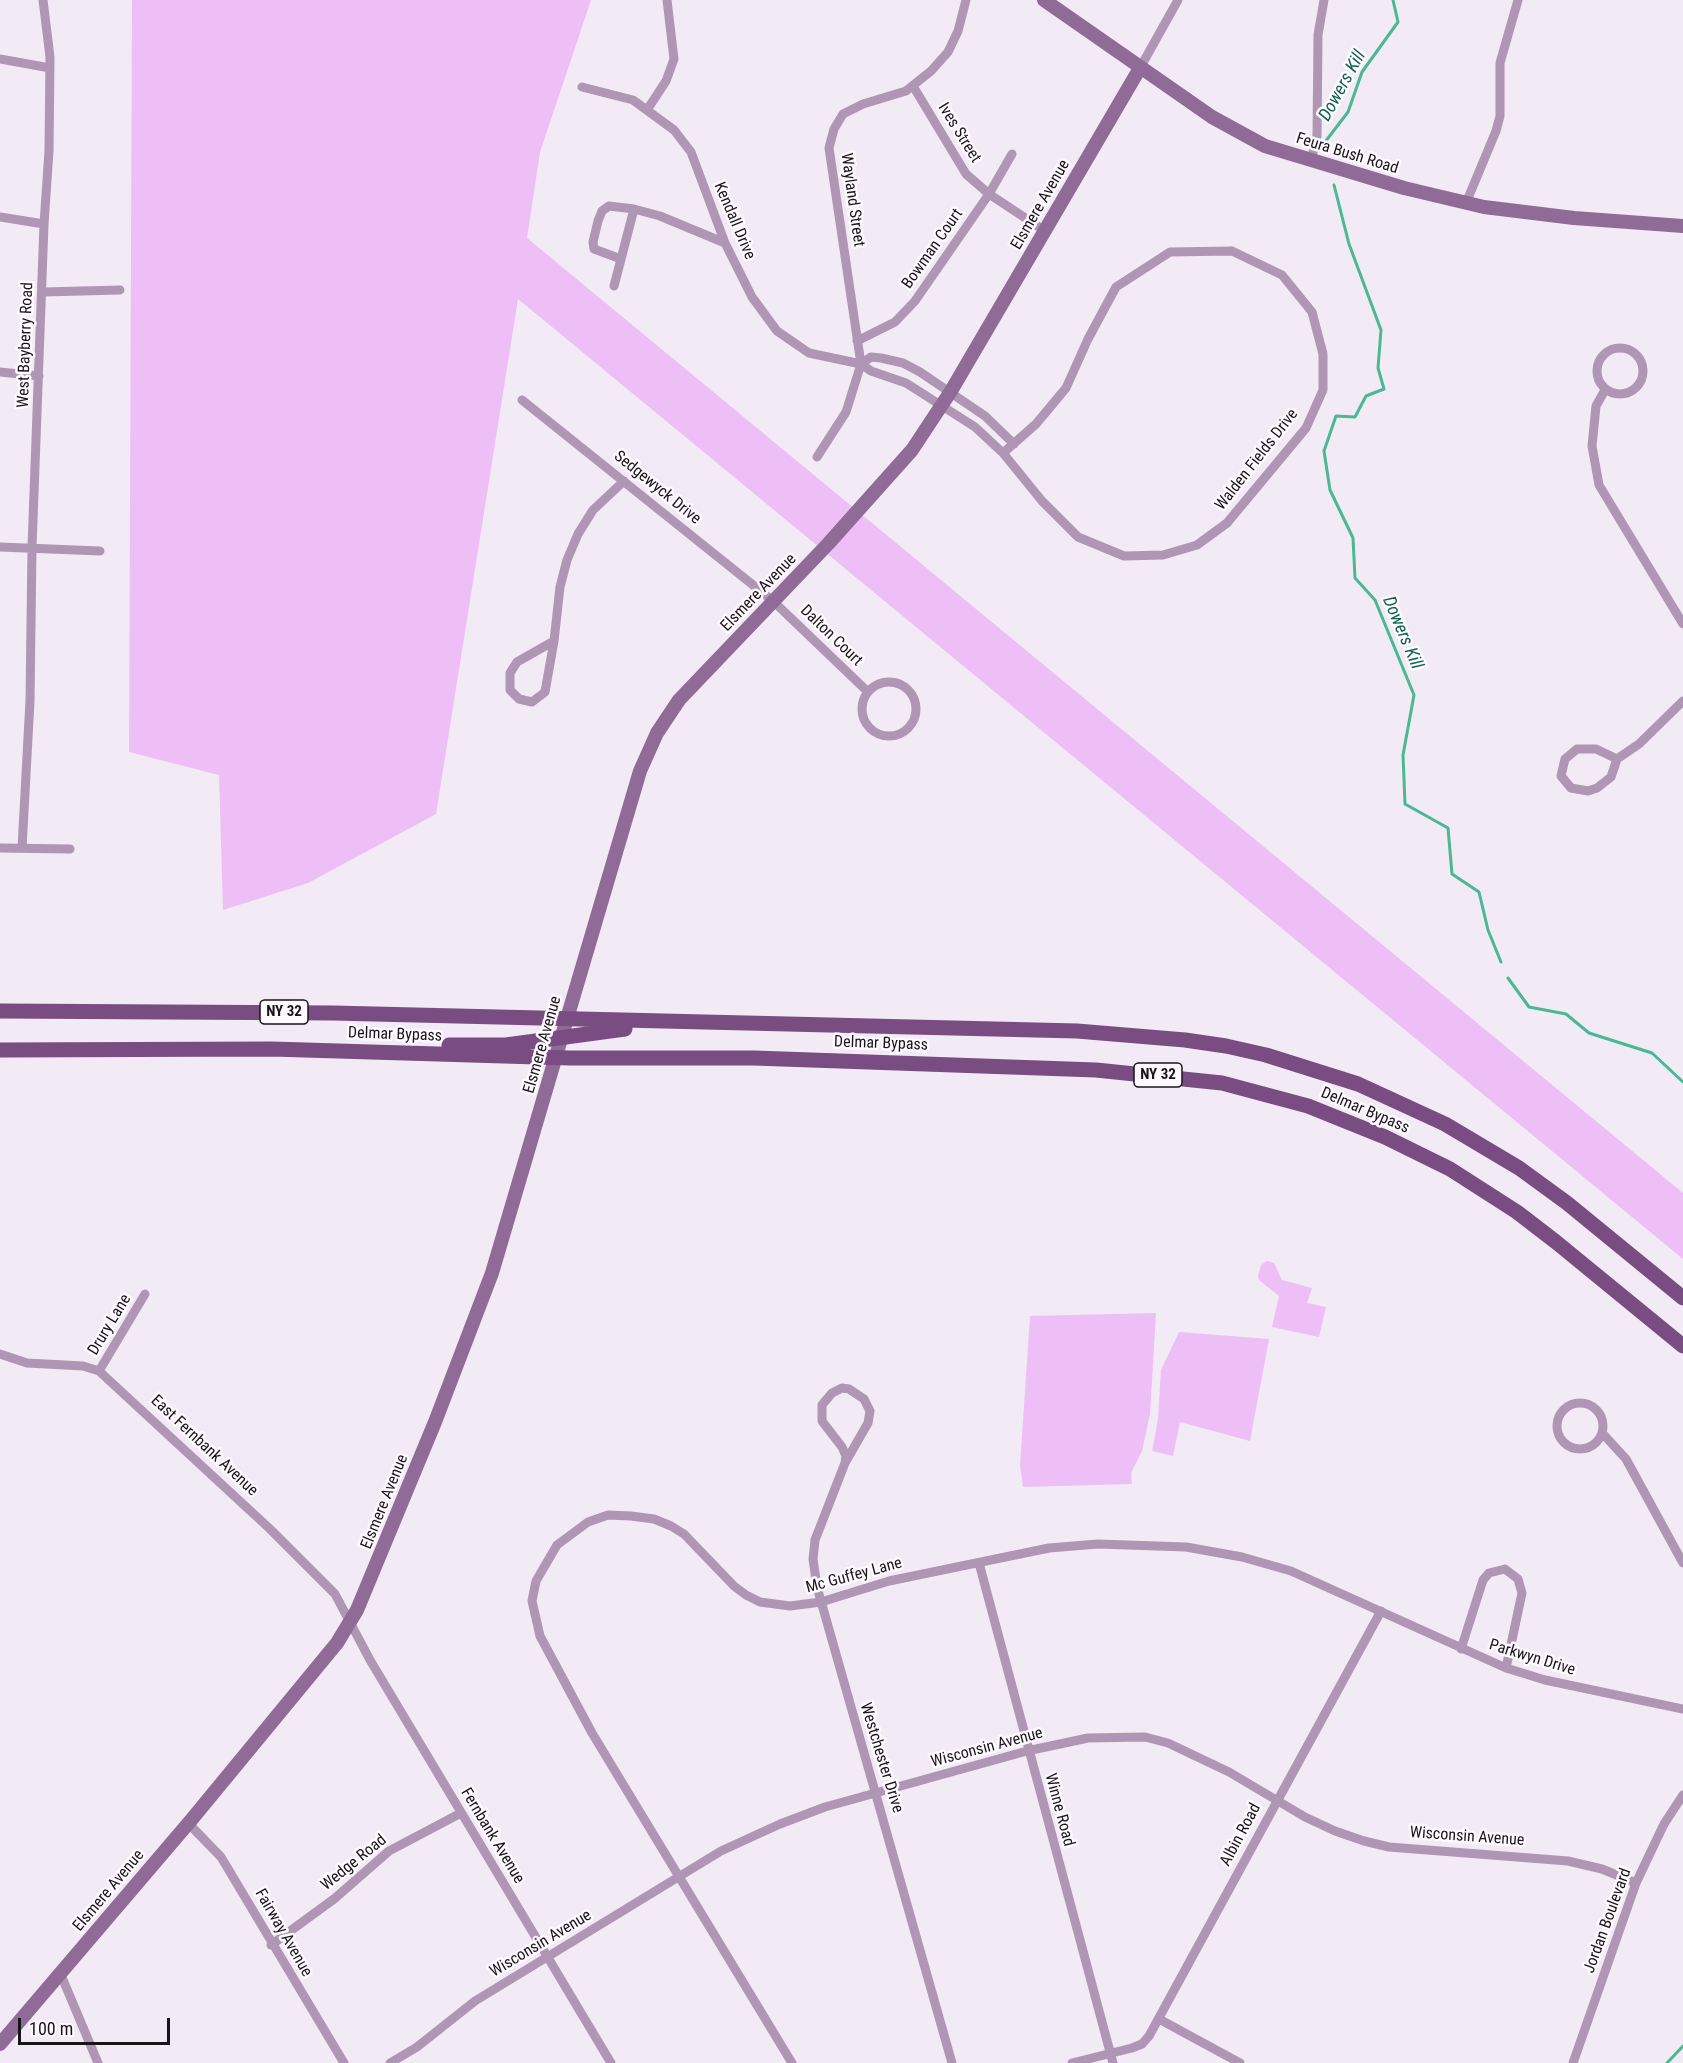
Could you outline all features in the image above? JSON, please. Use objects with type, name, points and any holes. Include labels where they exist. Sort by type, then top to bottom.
[{"type":"main road","name":"Feura Bush Road","points":[[1044,0],[1212,117],[1265,146],[1404,188],[1466,202],[1574,218],[1683,226]]},
{"type":"main road","name":"Elsmere Avenue","points":[[0,2044],[189,1824],[323,1660],[350,1622],[368,1588],[492,1273],[640,771],[657,733],[679,700],[885,483],[912,450],[951,392],[1140,68]]},
{"type":"main road","name":"Delmar Bypass","points":[[0,1011],[568,1018],[1077,1031],[1152,1036],[1226,1046],[1324,1072],[1358,1084],[1445,1124],[1519,1168],[1575,1209],[1683,1298]]},
{"type":"main road","points":[[356,1052],[448,1045],[506,1045],[608,1030],[784,1025]]},
{"type":"main road","name":"Delmar Bypass","points":[[0,1050],[155,1048],[557,1057],[754,1058],[1096,1070],[1195,1079],[1308,1106],[1385,1137],[1473,1183],[1556,1242],[1683,1347]]},
{"type":"street","name":"West Bayberry Road","points":[[22,848],[30,691],[32,547],[50,68],[43,0]]},
{"type":"street","points":[[647,110],[666,81],[674,59],[667,0]]},
{"type":"street","name":"Wayland Street","points":[[861,364],[829,148],[834,129],[843,114],[863,104],[906,91],[914,86],[948,52],[958,31],[966,0]]},
{"type":"street","points":[[1140,68],[1178,0]]},
{"type":"street","points":[[1311,161],[1317,136],[1318,35],[1324,0]]},
{"type":"street","points":[[1466,202],[1500,116],[1500,63],[1518,0]]},
{"type":"street","points":[[0,59],[50,68]]},
{"type":"street","name":"Ives Street","points":[[914,86],[966,174],[989,194],[1045,231]]},
{"type":"street","name":"Kendall Drive","points":[[582,87],[633,100],[674,130],[691,152],[725,243],[752,297],[777,331],[809,352],[861,364],[871,371],[906,383],[942,406]]},
{"type":"street","name":"Bowman Court","points":[[857,341],[895,322],[915,302],[989,194],[1012,154]]},
{"type":"street","points":[[621,259],[594,249],[593,242],[598,221],[602,211],[609,206],[634,209],[660,216],[725,243]]},
{"type":"street","points":[[614,286],[634,209]]},
{"type":"street","points":[[0,217],[44,224]]},
{"type":"street","name":"Walden Fields Drive","points":[[942,406],[975,427],[1003,453],[1042,501],[1078,537],[1124,556],[1163,555],[1197,545],[1227,523],[1306,428],[1323,390],[1323,354],[1312,312],[1282,275],[1232,251],[1170,252],[1116,287],[1088,339],[1066,388],[1036,424],[1003,453]]},
{"type":"street","points":[[43,292],[120,290]]},
{"type":"street","points":[[1618,347],[1633,351],[1642,363],[1641,380],[1629,392],[1614,393],[1605,390],[1598,372],[1601,359],[1611,349],[1618,347]]},
{"type":"street","name":"Kendall Drive","points":[[861,364],[871,357],[903,363],[951,392]]},
{"type":"street","points":[[817,457],[846,412],[861,364]]},
{"type":"street","points":[[0,372],[39,376]]},
{"type":"street","points":[[1605,390],[1596,406],[1592,446],[1599,486],[1683,624]]},
{"type":"street","points":[[951,392],[986,416],[1014,444]]},
{"type":"street","name":"Sedgewyck Drive","points":[[522,400],[773,601]]},
{"type":"street","points":[[554,641],[517,662],[510,673],[510,690],[519,699],[532,702],[545,692],[554,641],[560,587],[578,534],[593,510],[624,481]]},
{"type":"street","points":[[0,547],[100,551]]},
{"type":"street","name":"Dalton Court","points":[[773,601],[868,692]]},
{"type":"street","points":[[884,683],[901,685],[914,698],[916,707],[911,724],[898,735],[881,735],[873,731],[867,725],[862,708],[868,692],[884,683]]},
{"type":"street","points":[[1617,759],[1596,749],[1578,749],[1565,759],[1561,776],[1571,788],[1588,791],[1597,788],[1611,777],[1617,759],[1639,744],[1683,701]]},
{"type":"street","points":[[0,848],[70,849]]},
{"type":"street","name":"Drury Lane","points":[[99,1371],[146,1294]]},
{"type":"street","name":"East Fernbank Avenue","points":[[0,1354],[27,1363],[83,1366],[99,1371],[134,1400],[335,1594],[350,1622]]},
{"type":"street","name":"Westchester Drive","points":[[845,1463],[846,1456],[842,1447],[822,1421],[822,1405],[832,1393],[842,1388],[849,1389],[864,1399],[870,1411],[868,1423],[845,1463],[815,1540],[813,1560],[821,1602],[952,2063]]},
{"type":"street","points":[[1604,1435],[1595,1445],[1577,1449],[1559,1435],[1558,1419],[1563,1410],[1571,1404],[1580,1403],[1598,1412],[1604,1423],[1604,1435],[1626,1459],[1683,1563]]},
{"type":"street","name":"Mc Guffey Lane","points":[[680,1876],[592,1733],[540,1636],[532,1601],[536,1581],[544,1563],[557,1545],[588,1522],[608,1515],[654,1519],[684,1534],[734,1586],[760,1602],[790,1606],[821,1602],[889,1581],[1049,1548],[1098,1544],[1185,1547],[1242,1557],[1291,1571],[1381,1611]]},
{"type":"street","name":"Winne Road","points":[[979,1563],[1027,1751],[1113,2063]]},
{"type":"street","points":[[1461,1649],[1483,1580],[1489,1573],[1504,1569],[1518,1579],[1522,1593],[1506,1668]]},
{"type":"street","name":"Parkwyn Drive","points":[[1381,1611],[1506,1668],[1545,1680],[1683,1709]]},
{"type":"street","name":"Albin Road","points":[[1072,2063],[1142,2044],[1159,2019],[1381,1611]]},
{"type":"street","name":"Fernbank Avenue","points":[[350,1622],[611,2063]]},
{"type":"street","name":"Wisconsin Avenue","points":[[390,2063],[417,2047],[475,2001],[721,1851],[780,1824],[825,1807],[1027,1751],[1088,1738],[1145,1737],[1168,1743],[1197,1756],[1335,1832],[1389,1846],[1568,1861],[1602,1869],[1636,1883]]},
{"type":"street","name":"Jordan Boulevard","points":[[1573,2063],[1636,1883],[1664,1824],[1683,1795]]},
{"type":"street","name":"Wedge Road","points":[[271,1944],[334,1899],[389,1851],[461,1813]]},
{"type":"street","name":"Fairway Avenue","points":[[189,1824],[220,1857],[344,2063]]},
{"type":"street","points":[[680,1876],[792,2063]]},
{"type":"street","points":[[61,1975],[98,2063]]},
{"type":"street","points":[[1159,2019],[1240,2063]]},
{"type":"shaded area","points":[[132,0],[591,0],[540,152],[527,238],[1683,1193],[1683,1259],[518,299],[436,814],[308,883],[223,910],[219,775],[129,752]]},
{"type":"shaded area","points":[[1267,1261],[1274,1263],[1282,1280],[1312,1288],[1307,1303],[1326,1307],[1319,1337],[1272,1327],[1279,1296],[1259,1280],[1258,1276],[1261,1265]]},
{"type":"shaded area","points":[[1156,1313],[1150,1414],[1142,1451],[1131,1473],[1132,1484],[1023,1487],[1020,1465],[1030,1316]]},
{"type":"shaded area","points":[[1179,1332],[1269,1339],[1250,1441],[1180,1422],[1173,1456],[1152,1451],[1158,1419],[1161,1370]]},
{"type":"waterway","name":"Dowers Kill","points":[[1324,152],[1322,146],[1348,112],[1362,72],[1398,22],[1393,0]]},
{"type":"waterway","name":"Dowers Kill","points":[[1334,185],[1349,244],[1381,330],[1378,368],[1384,389],[1366,396],[1355,417],[1336,416],[1324,451],[1330,490],[1353,538],[1355,578],[1375,600],[1414,695],[1403,755],[1405,804],[1448,828],[1452,874],[1479,892],[1488,930],[1501,962]]},
{"type":"waterway","name":"Dowers Kill","points":[[1508,978],[1529,1007],[1566,1014],[1589,1033],[1652,1053],[1683,1082]]},
{"type":"waterway","name":"Dowers Kill","points":[[1667,2063],[1683,2046]]}]
